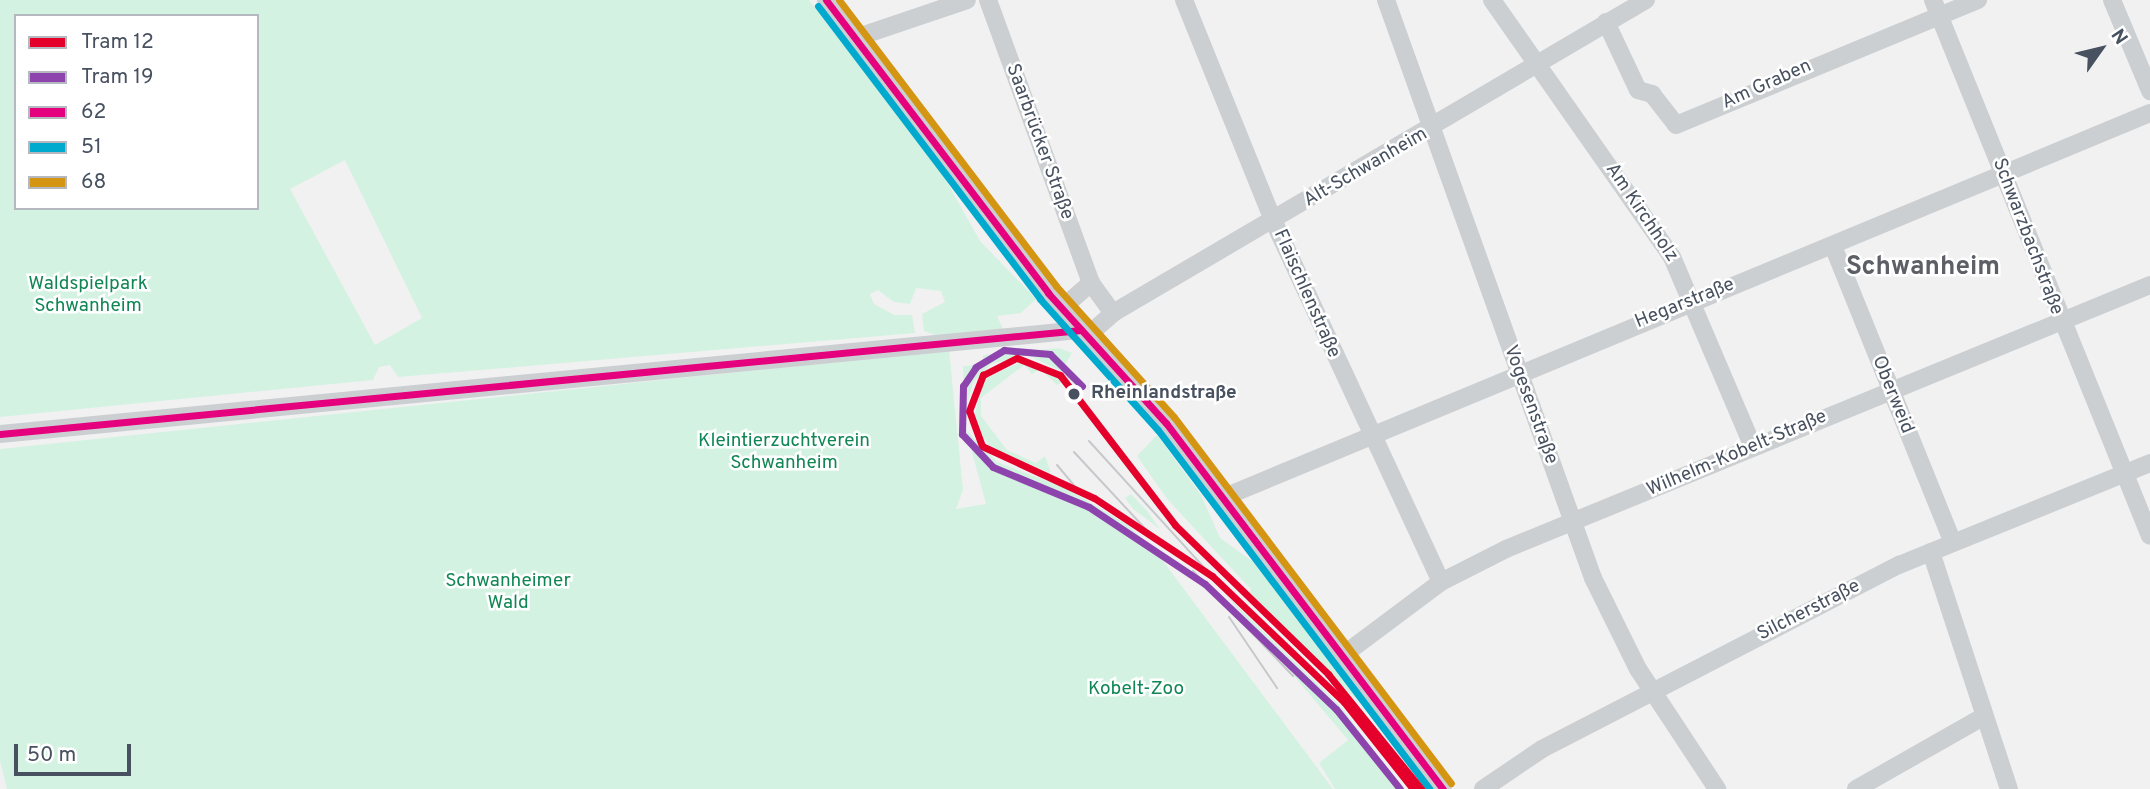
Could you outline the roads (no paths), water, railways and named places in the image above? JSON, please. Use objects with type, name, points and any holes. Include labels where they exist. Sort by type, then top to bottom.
[{"type":"street","points":[[826,0],[1061,309],[1222,498],[1443,789]]},
{"type":"street","points":[[855,38],[967,0]]},
{"type":"street","name":"Saarbrücker Straße","points":[[988,0],[1091,283],[1113,313]]},
{"type":"street","name":"Flaischlenstraße","points":[[1184,0],[1273,220],[1369,433],[1441,582]]},
{"type":"street","name":"Vogesenstraße","points":[[1386,0],[1572,523],[1608,613],[1651,692],[1717,789]]},
{"type":"street","name":"Am Kirchholz","points":[[1492,0],[1535,67],[1638,204],[1692,301],[1753,447]]},
{"type":"street","name":"Alt-Schwanheim","points":[[1084,333],[1113,313],[1434,129],[1646,0]]},
{"type":"street","name":"Am Graben","points":[[1606,22],[1639,90],[1651,94],[1676,125],[1936,7],[1978,0]]},
{"type":"street","points":[[2112,0],[2150,90]]},
{"type":"street","name":"Schwarzbachstraße","points":[[1936,7],[2059,321],[2150,536]]},
{"type":"street","name":"Hegarstraße","points":[[1222,498],[1369,433],[1833,246],[2150,113]]},
{"type":"street","name":"Oberweid","points":[[1833,246],[1953,543]]},
{"type":"street","points":[[1061,309],[1091,283]]},
{"type":"street","name":"Wilhelm-Kobelt-Straße","points":[[1342,656],[1441,582],[1572,523],[1753,447],[2150,285]]},
{"type":"street","points":[[0,434],[1084,333]]},
{"type":"street","name":"Silcherstraße","points":[[1483,789],[1542,749],[1931,552],[2150,463]]},
{"type":"street","points":[[1931,552],[2008,789]]},
{"type":"street","points":[[1856,789],[1983,717]]},
{"type":"tram line","name":"19","points":[[1082,386],[1050,354],[1004,350],[976,367],[963,386],[962,434],[993,467],[1089,507],[1205,584],[1336,709],[1400,789]]},
{"type":"tram line","name":"12","points":[[1413,789],[1344,702],[1212,576],[1094,498],[982,446],[969,411],[983,375],[1017,358],[1060,375],[1175,525],[1328,674],[1421,789]]},
{"type":"tram line","points":[[1089,441],[1212,576]]},
{"type":"tram line","points":[[1074,452],[1153,537]]},
{"type":"tram line","points":[[1057,465],[1074,485]]},
{"type":"tram line","points":[[1193,571],[1293,676]]},
{"type":"tram line","points":[[1229,617],[1277,688]]},
{"type":"place","name":"Rheinlandstraße","points":[[1074,394]]},
{"type":"district","name":"Schwanheim","points":[[1923,268]]},
{"type":"park label","name":"Waldspielpark Schwanheim","points":[[88,296]]},
{"type":"park label","name":"Kleintierzuchtverein Schwanheim","points":[[784,453]]},
{"type":"park label","name":"Schwanheimer Wald","points":[[508,593]]},
{"type":"park label","name":"Kobelt-Zoo","points":[[1136,690]]}]
